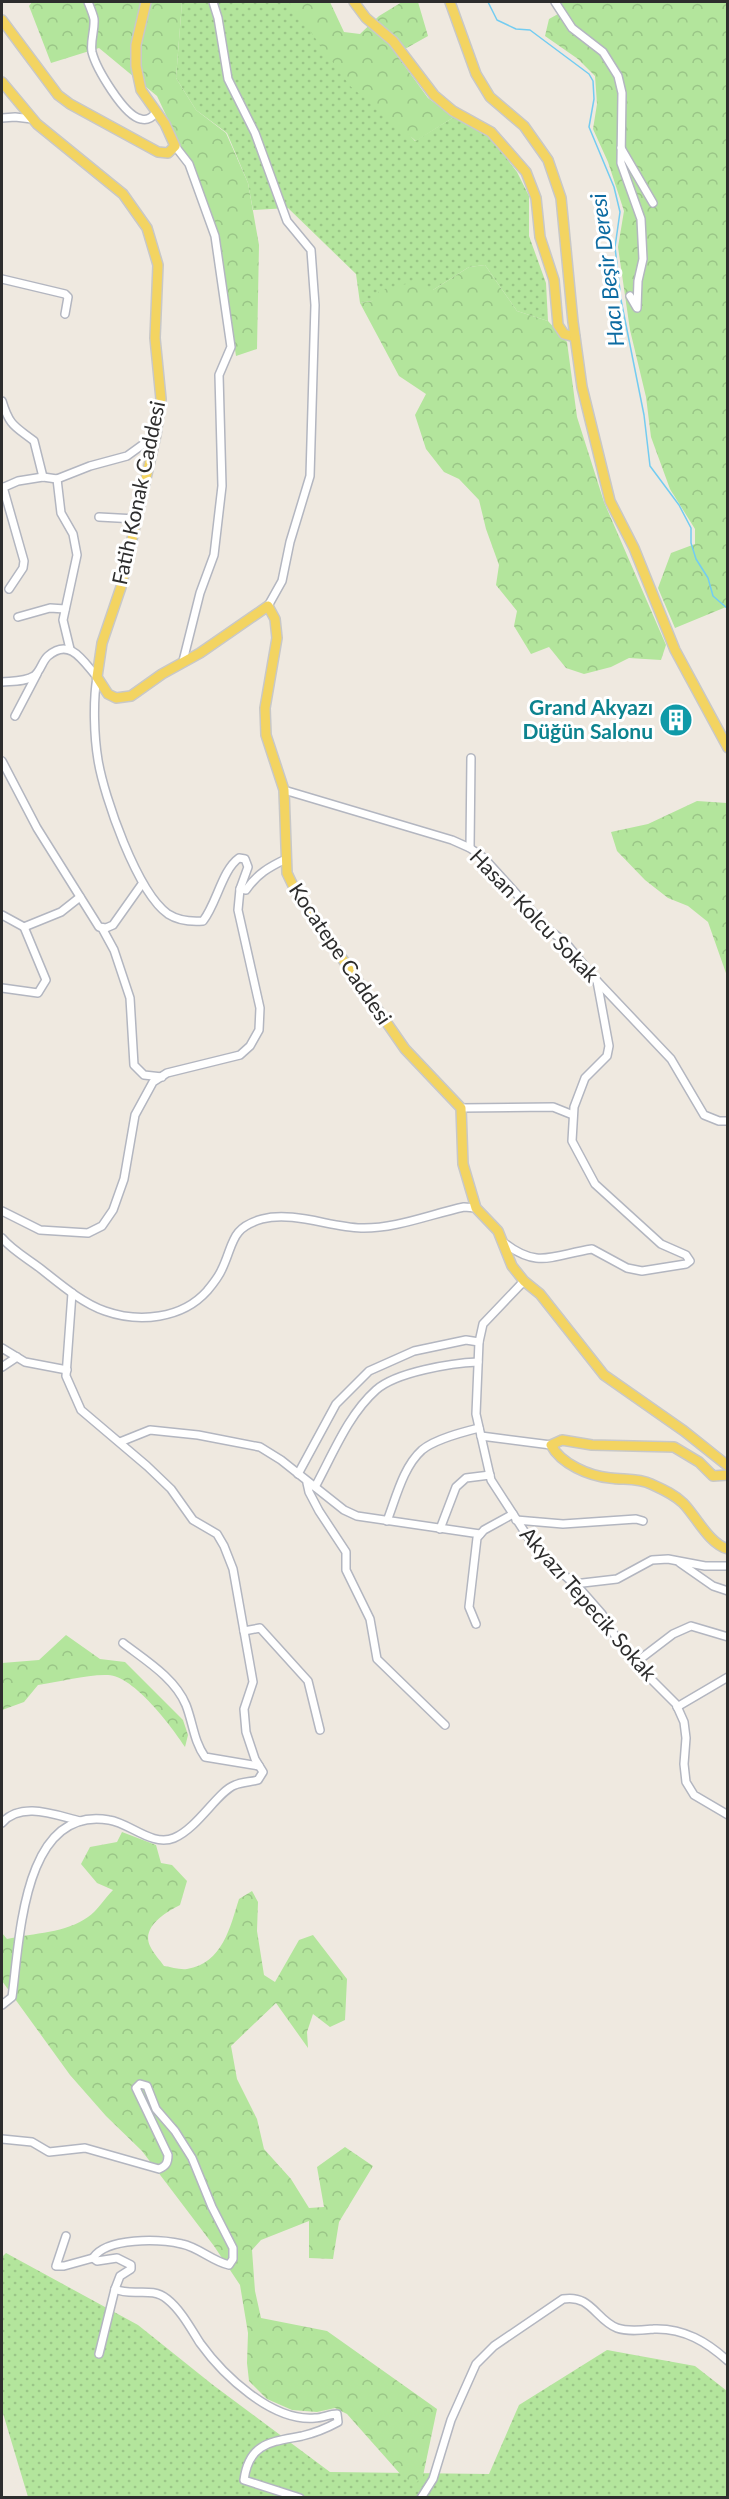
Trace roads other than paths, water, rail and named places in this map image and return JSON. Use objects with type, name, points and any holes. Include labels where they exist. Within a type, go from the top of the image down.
[{"type":"main road","points":[[2,20],[58,95],[70,104],[158,152],[168,153],[175,147],[165,123],[141,90],[136,66],[136,45],[146,2]]},
{"type":"main road","points":[[354,2],[366,18],[393,41],[434,95],[453,111],[490,132],[526,172],[536,198],[540,237],[554,280],[558,325],[564,334],[575,337]]},
{"type":"main road","points":[[450,2],[476,74],[490,97],[524,126],[548,160],[561,198],[582,387],[610,501],[634,548],[675,650],[728,748]]},
{"type":"main road","name":"Fatih Konak Caddesi","points":[[2,82],[32,119],[123,194],[147,228],[158,265],[155,338],[161,399],[156,435],[121,587],[102,643],[97,677]]},
{"type":"main road","points":[[97,677],[108,694],[116,698],[131,696],[183,661],[200,653],[268,606]]},
{"type":"main road","name":"Kocatepe Caddesi","points":[[268,606],[275,619],[277,638],[265,708],[266,735],[284,790],[287,873],[296,892],[405,1049],[461,1108]]},
{"type":"main road","points":[[461,1108],[463,1164],[476,1208],[498,1231],[512,1266],[524,1281],[540,1294],[604,1375],[684,1431],[728,1466]]},
{"type":"main road","points":[[728,1475],[713,1476],[699,1462],[674,1448],[592,1445],[562,1440],[551,1445],[562,1458],[578,1469],[608,1478],[642,1480],[665,1490],[681,1501],[714,1539],[728,1549]]},
{"type":"street","points":[[88,2],[94,20],[92,51],[98,69],[124,107],[133,116],[142,120],[151,118],[157,112]]},
{"type":"street","points":[[213,2],[218,18],[228,79],[255,133],[288,221],[311,249],[315,338],[310,476],[290,542],[282,581],[268,606]]},
{"type":"street","points":[[555,2],[572,28],[603,52],[618,76],[622,93],[621,163],[641,219],[643,259],[638,281],[637,308],[630,296]]},
{"type":"street","points":[[2,118],[32,119]]},
{"type":"street","points":[[620,146],[653,202]]},
{"type":"street","points":[[175,147],[189,164],[215,236],[231,347],[219,375],[222,486],[214,555],[200,592],[183,661]]},
{"type":"street","points":[[2,279],[65,294],[68,297],[65,314]]},
{"type":"street","points":[[2,401],[6,416],[13,427],[34,441],[43,477]]},
{"type":"street","points":[[9,589],[23,568],[24,561],[2,487],[18,481],[43,477],[57,479],[90,466],[127,456],[156,435]]},
{"type":"street","points":[[57,479],[61,513],[73,534],[77,555],[63,620],[70,649],[78,654],[97,677]]},
{"type":"street","points":[[99,517],[136,519]]},
{"type":"street","points":[[18,617],[50,608],[65,609]]},
{"type":"street","points":[[15,716],[48,656],[70,649]]},
{"type":"street","points":[[2,682],[27,680],[37,674]]},
{"type":"street","name":"Fatih Konak Caddesi","points":[[97,677],[94,691],[98,760],[124,842],[142,884],[168,914],[188,923],[203,921],[213,909],[232,863],[239,858],[245,859],[248,867],[240,889]]},
{"type":"street","points":[[470,848],[471,758]]},
{"type":"street","points":[[2,761],[37,828],[92,919],[102,928],[114,950],[130,998],[134,1065],[144,1074],[162,1077]]},
{"type":"street","name":"Hasan Kolcu Sokak","points":[[284,790],[452,840],[470,848],[484,858],[549,930],[565,942],[597,981],[671,1059],[704,1115],[719,1121],[728,1121]]},
{"type":"street","points":[[2,1211],[40,1230],[88,1233],[102,1226],[113,1210],[124,1179],[135,1115],[153,1082],[197,1064],[240,1055],[250,1046],[259,1030],[260,1008],[238,910],[240,889],[246,891],[252,881],[267,868],[286,859]]},
{"type":"street","points":[[102,928],[112,925],[142,884]]},
{"type":"street","points":[[24,927],[61,912],[80,897]]},
{"type":"street","points":[[2,915],[24,927],[46,980],[38,993],[2,988]]},
{"type":"street","points":[[502,1241],[522,1256],[540,1258],[551,1258],[592,1249],[627,1268],[642,1271],[686,1264],[690,1261],[686,1255],[661,1244],[595,1184],[572,1141],[574,1107],[585,1078],[607,1056],[609,1046],[597,981]]},
{"type":"street","points":[[461,1108],[553,1107],[573,1115]]},
{"type":"street","points":[[2,1238],[72,1293],[104,1311],[135,1318],[164,1316],[186,1307],[206,1292],[222,1269],[228,1249],[237,1232],[265,1218],[285,1218],[363,1228],[385,1226],[464,1207],[476,1208]]},
{"type":"street","name":"Akyazı Tepecik Sokak","points":[[524,1281],[483,1324],[479,1342],[476,1414],[490,1475],[537,1551],[574,1584],[602,1614],[612,1633],[635,1663],[657,1683],[677,1707],[684,1722],[686,1738],[684,1764],[686,1782],[694,1795],[728,1815]]},
{"type":"street","points":[[2,2005],[12,1997],[17,1945],[39,1858],[53,1837],[72,1825],[93,1818],[112,1820],[154,1839],[172,1839],[190,1829],[234,1785],[258,1780],[262,1772],[246,1732],[244,1709],[253,1682],[233,1569],[217,1534],[193,1520],[171,1489],[81,1410],[66,1376],[72,1293]]},
{"type":"street","points":[[298,1474],[336,1404],[369,1371],[414,1351],[466,1340],[479,1342]]},
{"type":"street","points":[[2,1348],[25,1362],[67,1370]]},
{"type":"street","points":[[2,1367],[17,1357]]},
{"type":"street","points":[[315,1487],[351,1421],[377,1389],[390,1381],[438,1366],[478,1362]]},
{"type":"street","points":[[387,1521],[403,1478],[423,1449],[452,1436],[479,1428]]},
{"type":"street","points":[[120,1442],[150,1430],[198,1435],[260,1447],[344,1510],[357,1516],[480,1534]]},
{"type":"street","points":[[481,1436],[551,1445]]},
{"type":"street","points":[[440,1529],[456,1487],[466,1478],[490,1475]]},
{"type":"street","points":[[308,1483],[309,1492],[319,1511],[346,1552],[346,1570],[370,1619],[377,1659],[445,1725]]},
{"type":"street","points":[[476,1624],[469,1607],[477,1538],[480,1534],[514,1517],[563,1524],[636,1519],[643,1521]]},
{"type":"street","points":[[574,1584],[617,1579],[652,1560],[678,1561],[705,1566],[728,1566]]},
{"type":"street","points":[[678,1561],[713,1586],[728,1591]]},
{"type":"street","points":[[635,1663],[674,1634],[691,1626],[728,1637]]},
{"type":"street","points":[[244,1630],[260,1628],[308,1681],[320,1730]]},
{"type":"street","points":[[123,1643],[172,1683],[185,1701],[197,1747],[205,1757],[259,1766]]},
{"type":"street","points":[[677,1707],[727,1677]]},
{"type":"street","points":[[2,1823],[6,1818],[21,1812],[37,1811],[82,1822]]},
{"type":"street","points":[[2,2139],[32,2142],[50,2152],[86,2148],[159,2169],[165,2167],[168,2155],[136,2088],[140,2084],[147,2086],[156,2109],[192,2158],[212,2207],[233,2248],[233,2259],[229,2265],[218,2262],[183,2244],[120,2243],[99,2249],[93,2258],[56,2266],[66,2236]]},
{"type":"street","points":[[93,2258],[97,2261],[117,2259],[131,2265],[131,2269],[117,2280],[99,2354]]},
{"type":"street","points":[[115,2289],[122,2292],[149,2291],[167,2299],[213,2361],[244,2390],[264,2403],[290,2415],[315,2418],[337,2414],[338,2422],[323,2429],[303,2436],[274,2440],[263,2446],[246,2466],[244,2480],[300,2498]]},
{"type":"street","points":[[412,2498],[421,2497],[433,2479],[451,2420],[476,2364],[494,2346],[563,2299],[573,2297],[587,2303],[617,2328],[639,2331],[658,2329],[694,2336],[711,2346],[728,2361]]},
{"type":"waterway","name":"Hacı Beşir Deresi","points":[[488,2],[497,20],[516,29],[530,30],[589,74],[593,81],[594,99],[589,127],[614,187],[620,212],[615,247],[621,300],[644,415],[650,466],[679,505],[691,528],[691,543],[696,559],[708,578],[713,596],[728,609]]},
{"type":"place","name":"Grand Akyazı Düğün Salonu","points":[[676,720]]}]
